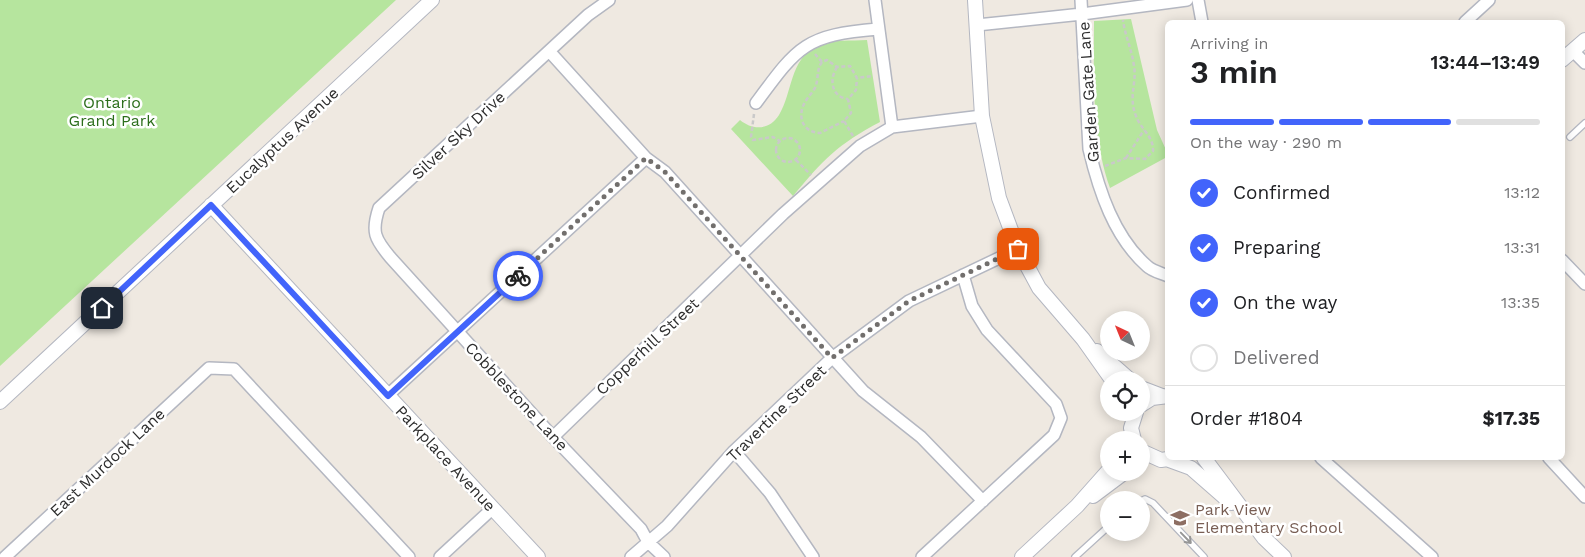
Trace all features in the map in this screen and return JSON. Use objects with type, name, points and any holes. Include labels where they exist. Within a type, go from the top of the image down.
[{"type":"street","name":"Eucalyptus Avenue","points":[[0,402],[432,0]]},
{"type":"street","name":"Silver Sky Drive","points":[[374,224],[379,208],[588,15],[609,0]]},
{"type":"street","points":[[875,0],[892,127],[982,116]]},
{"type":"street","points":[[975,0],[982,116],[999,198],[1018,249],[1039,288],[1083,339],[1106,371]]},
{"type":"street","name":"Garden Gate Lane","points":[[1081,0],[1089,149],[1094,170],[1105,204],[1126,243],[1148,268],[1165,275]]},
{"type":"street","points":[[977,25],[1188,0]]},
{"type":"street","points":[[1198,0],[1202,20]]},
{"type":"street","points":[[1467,20],[1489,0]]},
{"type":"street","points":[[756,103],[788,60],[807,44],[840,32],[878,29]]},
{"type":"street","points":[[1565,58],[1585,40]]},
{"type":"street","points":[[549,51],[646,158],[665,172],[863,391],[921,437],[983,501]]},
{"type":"street","points":[[1573,51],[1585,63]]},
{"type":"street","name":"Copperhill Street","points":[[553,437],[818,183],[860,146],[892,127]]},
{"type":"street","points":[[388,396],[646,158]]},
{"type":"street","name":"Parkplace Avenue","points":[[211,205],[538,557]]},
{"type":"street","name":"Cobblestone Lane","points":[[374,224],[377,241],[553,437],[641,529],[648,542],[664,557]]},
{"type":"street","name":"Travertine Street","points":[[631,557],[667,526],[734,451],[832,358],[909,301],[1018,249]]},
{"type":"street","points":[[1565,263],[1585,284]]},
{"type":"street","points":[[922,557],[1054,435],[1061,418],[1056,404],[987,330],[972,306],[963,275]]},
{"type":"street","points":[[1083,339],[1120,371]]},
{"type":"street","name":"East Murdock Lane","points":[[5,557],[209,368],[234,368],[409,557]]},
{"type":"street","points":[[1150,391],[1165,396]]},
{"type":"street","points":[[1150,399],[1165,396]]},
{"type":"street","points":[[734,451],[770,493],[814,557]]},
{"type":"street","points":[[1150,458],[1165,458]]},
{"type":"street","points":[[1176,460],[1191,468],[1248,518]]},
{"type":"street","points":[[1205,460],[1264,538],[1284,557]]},
{"type":"street","points":[[1323,460],[1432,557]]},
{"type":"street","points":[[1551,460],[1585,497]]},
{"type":"street","points":[[1022,557],[1077,506],[1100,480]]},
{"type":"street","points":[[1077,506],[1112,481]]},
{"type":"street","points":[[440,557],[492,508]]},
{"type":"lane","points":[[1570,137],[1585,123]]},
{"type":"lane","points":[[1150,502],[1204,557]]},
{"type":"lane","points":[[1075,557],[1100,534]]},
{"type":"path","points":[[1094,170],[1126,158],[1144,159],[1153,151],[1151,141],[1134,111],[1131,88],[1134,68],[1126,40],[1122,9]]},
{"type":"path","points":[[807,44],[822,62]]},
{"type":"path","points":[[831,61],[837,66],[850,66],[857,78],[856,90],[848,99],[851,113],[844,121],[820,133],[809,130],[802,122],[802,110],[815,88],[818,68],[822,62],[831,61]]},
{"type":"path","points":[[837,66],[832,78],[832,86],[840,96],[848,99]]},
{"type":"path","points":[[857,78],[884,74]]},
{"type":"path","points":[[756,103],[751,137],[757,140],[773,137],[780,141],[790,138],[797,141],[801,148],[796,160],[788,163],[778,157],[776,149],[780,141]]},
{"type":"path","points":[[844,121],[860,146]]},
{"type":"path","points":[[1126,158],[1144,130]]},
{"type":"path","points":[[796,160],[818,183]]},
{"type":"green space","name":"Ontario Grand Park","points":[[0,0],[396,0],[0,366]]},
{"type":"green space","points":[[1131,19],[1157,130],[1165,148],[1165,158],[1110,188],[1099,147],[1095,106],[1094,21]]},
{"type":"green space","points":[[867,40],[880,122],[853,138],[832,154],[813,172],[793,196],[731,129],[740,120],[750,126],[760,127],[770,124],[775,120],[784,106],[796,68],[801,59],[817,46],[835,41]]},
{"type":"way so far","points":[[518,276],[646,158],[665,172],[832,358],[909,301],[1018,249]]},
{"type":"place","name":"Park View Elementary School","points":[[1180,518]]},
{"type":"route","points":[[102,308],[211,205],[388,396],[518,276]]}]
